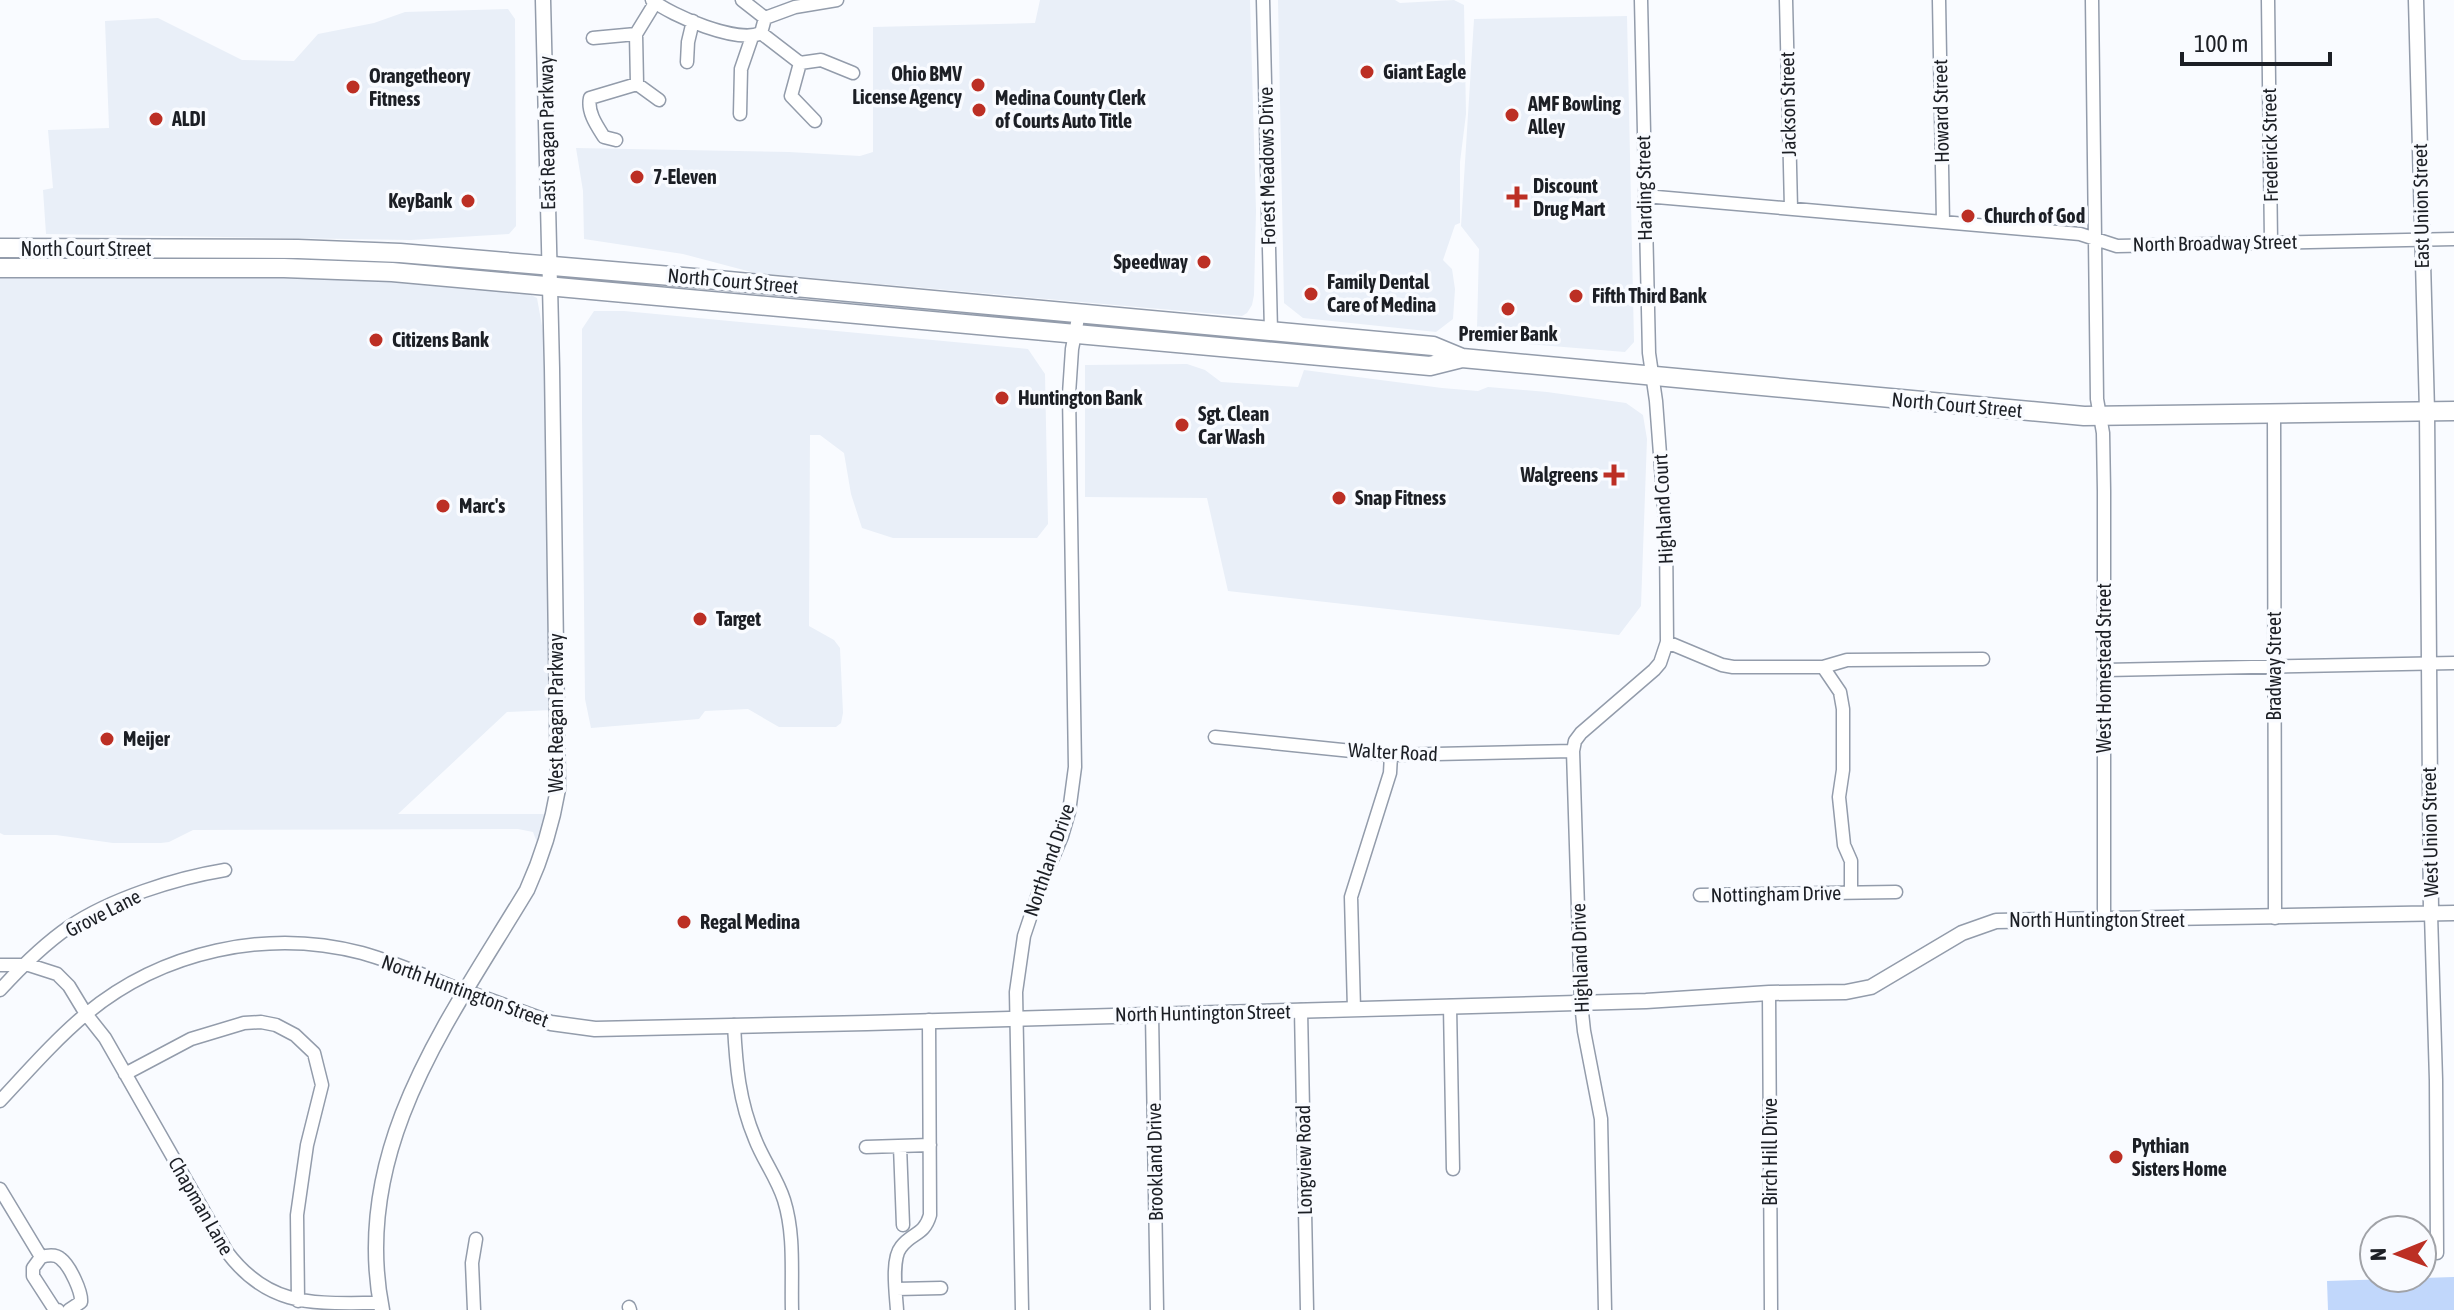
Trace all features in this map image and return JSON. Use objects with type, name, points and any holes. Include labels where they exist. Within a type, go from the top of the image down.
[{"type":"main road","name":"North Court Street","points":[[0,248],[334,250],[550,265],[1433,346],[1462,358],[2100,417],[2454,411]]},
{"type":"main road","name":"North Court Street","points":[[0,268],[284,268],[392,272],[1430,366],[1462,358]]},
{"type":"street","name":"East Reagan Parkway","points":[[543,0],[550,265]]},
{"type":"street","points":[[742,0],[765,18]]},
{"type":"street","points":[[740,114],[741,69],[765,18],[795,4],[837,0]]},
{"type":"street","name":"Forest Meadows Drive","points":[[1263,0],[1271,331]]},
{"type":"street","name":"Harding Street","points":[[1641,0],[1647,294],[1652,376]]},
{"type":"street","name":"Jackson Street","points":[[1786,0],[1791,208]]},
{"type":"street","name":"Howard Street","points":[[1939,0],[1943,222]]},
{"type":"street","name":"West Homestead Street","points":[[2092,0],[2097,391],[2103,433],[2104,921]]},
{"type":"street","name":"Frederick Street","points":[[2268,0],[2271,242]]},
{"type":"street","name":"East Union Street","points":[[2416,0],[2427,411]]},
{"type":"street","points":[[637,84],[636,34],[654,2],[693,21],[757,35],[800,63],[821,60],[853,73]]},
{"type":"street","points":[[687,62],[693,21]]},
{"type":"street","points":[[593,38],[636,34]]},
{"type":"street","points":[[800,63],[791,96],[815,121]]},
{"type":"street","points":[[637,84],[659,100]]},
{"type":"street","points":[[616,140],[604,137],[595,123],[590,98],[637,84]]},
{"type":"street","name":"North Broadway Street","points":[[1645,196],[2080,234],[2117,246],[2454,239]]},
{"type":"street","name":"West Reagan Parkway","points":[[381,1306],[375,1247],[379,1203],[387,1158],[402,1112],[418,1074],[527,890],[551,826],[558,789],[550,265]]},
{"type":"street","name":"Northland Drive","points":[[1022,1310],[1016,1017],[1018,966],[1036,897],[1069,812],[1075,767],[1069,394],[1079,313]]},
{"type":"street","name":"Highland Court","points":[[1652,376],[1666,534],[1667,642]]},
{"type":"street","name":"West Union Street","points":[[2427,411],[2437,1214]]},
{"type":"street","name":"Bradway Street","points":[[2274,414],[2275,918]]},
{"type":"street","points":[[1573,751],[1581,733],[1654,670],[1660,663],[1667,642],[1733,667],[1823,667],[1847,660],[1983,659]]},
{"type":"street","points":[[2105,670],[2454,663]]},
{"type":"street","name":"Nottingham Drive","points":[[1823,667],[1840,692],[1843,709],[1843,770],[1839,797],[1844,845],[1851,861],[1851,893]]},
{"type":"street","name":"Walter Road","points":[[1215,737],[1391,755],[1573,751]]},
{"type":"street","name":"Highland Drive","points":[[1573,751],[1581,1003],[1601,1119],[1605,1310]]},
{"type":"street","points":[[1354,1009],[1351,897],[1390,773],[1391,755]]},
{"type":"street","name":"Grove Lane","points":[[0,990],[22,965],[70,926],[162,885],[225,870]]},
{"type":"street","name":"Nottingham Drive","points":[[1700,895],[1896,892]]},
{"type":"street","name":"North Huntington Street","points":[[0,1101],[66,1032],[121,989],[170,965],[222,949],[268,944],[309,944],[362,953],[532,1018],[595,1029],[1581,1003],[1846,992],[1871,987],[1962,933],[1996,921],[2454,913]]},
{"type":"street","name":"Chapman Lane","points":[[0,965],[29,965],[57,974],[69,986],[105,1038],[237,1265],[264,1288],[298,1301],[381,1306]]},
{"type":"street","name":"Birch Hill Drive","points":[[1769,993],[1771,1310]]},
{"type":"street","points":[[1450,1006],[1453,1169]]},
{"type":"street","name":"Longview Road","points":[[1301,1010],[1307,1310]]},
{"type":"street","name":"Brookland Drive","points":[[1152,1014],[1157,1310]]},
{"type":"street","points":[[897,1310],[897,1253],[905,1242],[922,1231],[930,1215],[929,1020]]},
{"type":"street","points":[[125,1074],[191,1039],[244,1023],[276,1025],[295,1035],[314,1053],[322,1085],[307,1145],[297,1215],[298,1301]]},
{"type":"street","points":[[734,1025],[736,1071],[746,1118],[776,1180],[789,1220],[792,1310]]},
{"type":"street","points":[[866,1147],[930,1145]]},
{"type":"street","points":[[900,1146],[903,1225]]},
{"type":"street","points":[[0,1189],[41,1257]]},
{"type":"street","points":[[474,1310],[472,1263],[476,1239]]},
{"type":"street","points":[[58,1310],[55,1310],[33,1276],[33,1268],[41,1257],[51,1255],[61,1259],[82,1292],[81,1302],[69,1310]]},
{"type":"street","points":[[896,1289],[941,1288]]},
{"type":"shaded area","points":[[1040,0],[1250,0],[1256,211],[1254,295],[1247,313],[1242,316],[755,273],[683,254],[584,239],[583,191],[576,148],[860,156],[873,152],[873,27],[1035,23]]},
{"type":"shaded area","points":[[1278,0],[1395,0],[1400,3],[1454,0],[1464,5],[1466,114],[1460,162],[1460,223],[1455,225],[1443,260],[1452,269],[1455,289],[1453,319],[1436,332],[1303,318],[1284,303]]},
{"type":"shaded area","points":[[508,9],[515,19],[516,226],[509,234],[411,240],[46,234],[43,190],[53,188],[48,130],[109,128],[105,21],[158,18],[242,60],[294,61],[318,34],[374,23],[405,12]]},
{"type":"shaded area","points":[[1627,16],[1634,342],[1625,352],[1492,341],[1477,329],[1479,249],[1461,226],[1474,19]]},
{"type":"shaded area","points":[[0,276],[348,277],[527,293],[537,298],[544,337],[546,376],[552,710],[507,712],[398,814],[549,814],[538,845],[533,832],[518,829],[193,830],[161,843],[113,843],[56,835],[0,833]]},
{"type":"shaded area","points":[[594,311],[624,311],[1028,349],[1045,374],[1048,524],[1037,538],[893,538],[862,528],[851,494],[844,453],[820,435],[810,435],[809,626],[834,640],[840,648],[841,723],[836,727],[779,727],[748,709],[705,711],[699,719],[591,728],[585,699],[582,329]]},
{"type":"shaded area","points":[[1187,364],[1205,370],[1221,382],[1298,387],[1304,370],[1442,388],[1478,391],[1488,387],[1626,403],[1643,415],[1647,439],[1641,606],[1619,635],[1228,591],[1207,498],[1085,497],[1085,365]]},
{"type":"shaded area","points":[[2454,1277],[2454,1310],[2328,1310],[2327,1281],[2358,1280],[2358,1294],[2438,1294],[2438,1278]]},
{"type":"place","name":"Giant Eagle","points":[[1367,72]]},
{"type":"place","name":"Ohio BMV License Agency","points":[[978,85]]},
{"type":"place","name":"Orangetheory Fitness","points":[[353,87]]},
{"type":"place","name":"Medina County Clerk of Courts Auto Title","points":[[979,110]]},
{"type":"place","name":"AMF Bowling Alley","points":[[1512,115]]},
{"type":"place","name":"ALDI","points":[[156,119]]},
{"type":"place","name":"7-Eleven","points":[[637,177]]},
{"type":"place","name":"Discount Drug Mart","points":[[1517,197]]},
{"type":"place","name":"KeyBank","points":[[468,201]]},
{"type":"place","name":"Church of God","points":[[1968,216]]},
{"type":"place","name":"Speedway","points":[[1204,262]]},
{"type":"place","name":"Family Dental Care of Medina","points":[[1311,294]]},
{"type":"place","name":"Fifth Third Bank","points":[[1576,296]]},
{"type":"place","name":"Premier Bank","points":[[1508,309]]},
{"type":"place","name":"Citizens Bank","points":[[376,340]]},
{"type":"place","name":"Huntington Bank","points":[[1002,398]]},
{"type":"place","name":"Sgt. Clean Car Wash","points":[[1182,425]]},
{"type":"place","name":"Walgreens","points":[[1614,475]]},
{"type":"place","name":"Snap Fitness","points":[[1339,498]]},
{"type":"place","name":"Marc's","points":[[443,506]]},
{"type":"place","name":"Target","points":[[700,619]]},
{"type":"place","name":"Meijer","points":[[107,739]]},
{"type":"place","name":"Regal Medina","points":[[684,922]]},
{"type":"place","name":"Pythian Sisters Home","points":[[2116,1157]]}]
